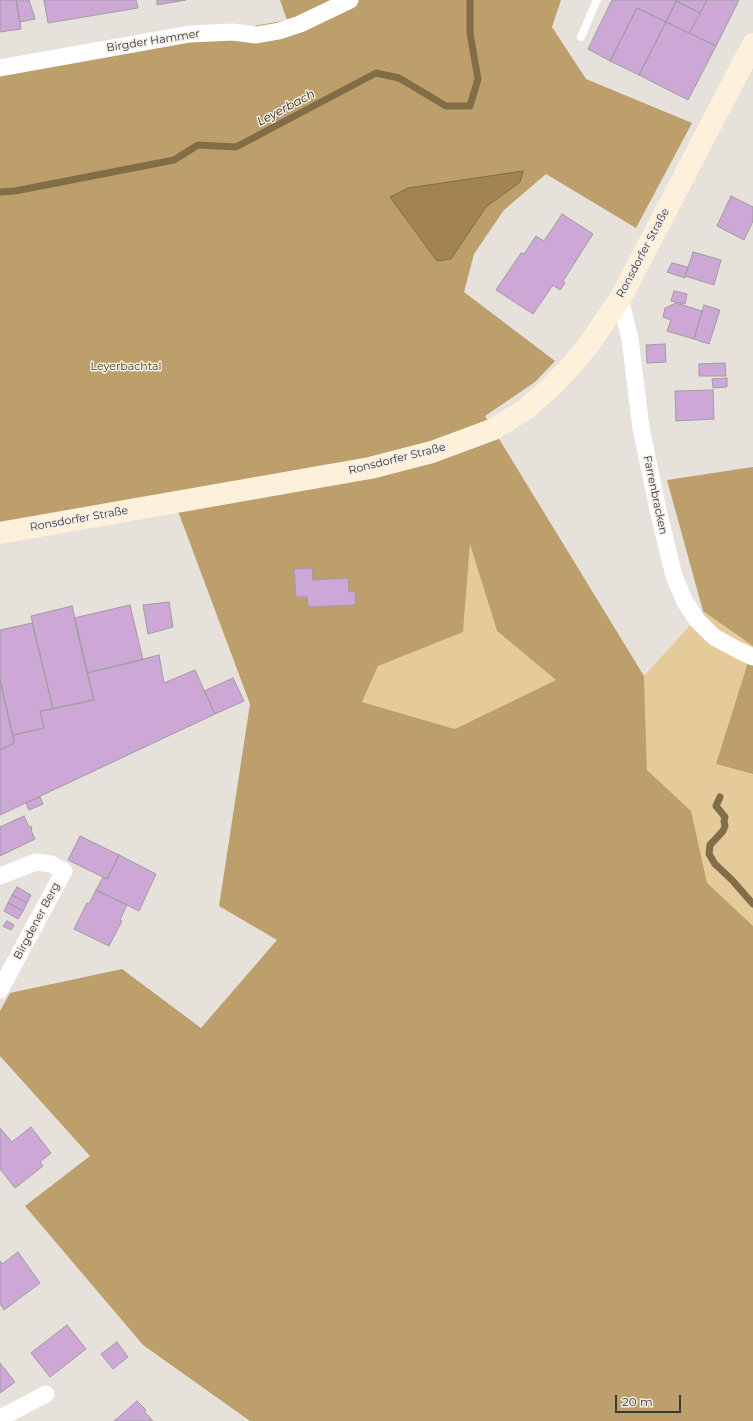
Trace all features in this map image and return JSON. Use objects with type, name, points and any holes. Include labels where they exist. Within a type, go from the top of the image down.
[{"type":"main road","name":"Ronsdorfer Straße","points":[[0,533],[370,468],[432,452],[494,429],[526,409],[554,384],[572,365],[589,344],[620,299],[753,44]]},
{"type":"street","name":"Birgder Hammer","points":[[0,68],[190,34],[233,32],[256,34],[279,31],[300,24],[350,0]]},
{"type":"street","name":"Farrenbracken","points":[[620,299],[630,339],[641,428],[658,510],[674,576],[685,602],[697,620],[714,637],[753,657]]},
{"type":"street","name":"Birgdener Berg","points":[[0,876],[36,862],[51,864],[64,871],[0,990]]},
{"type":"street","points":[[0,1418],[46,1394]]},
{"type":"lane","points":[[581,37],[597,0]]},
{"type":"shaded area","points":[[523,171],[520,182],[486,207],[451,259],[437,261],[390,197],[408,188]]},
{"type":"shaded area","points":[[470,542],[497,631],[556,680],[455,729],[362,702],[378,666],[463,631]]},
{"type":"shaded area","points":[[703,611],[753,646],[716,764],[753,774],[753,1028],[673,795],[647,770],[644,676]]},
{"type":"green space","name":"Leyerbachtal","points":[[280,0],[561,0],[552,27],[586,79],[692,123],[636,228],[546,174],[504,210],[474,254],[464,292],[555,361],[535,382],[485,416],[644,676],[647,770],[691,811],[707,883],[753,926],[753,1421],[250,1421],[143,1345],[25,1206],[90,1156],[0,1056],[0,1011],[10,993],[122,969],[201,1028],[277,940],[219,906],[250,704],[172,495],[0,525],[0,72],[287,20]],"holes":[[[470,544],[497,631],[556,680],[455,729],[362,702],[378,666],[463,632]]]},
{"type":"green space","points":[[753,467],[753,646],[703,611],[667,480]]},
{"type":"green space","points":[[753,646],[753,774],[716,764]]},
{"type":"building","points":[[0,0],[16,0],[21,29],[0,32]]},
{"type":"building","points":[[16,0],[29,0],[35,19],[20,22]]},
{"type":"building","points":[[44,0],[136,0],[138,8],[48,23]]},
{"type":"building","points":[[157,0],[186,0],[157,5]]},
{"type":"building","points":[[612,0],[677,0],[666,22],[637,8],[610,61],[588,49]]},
{"type":"building","points":[[707,0],[700,13],[676,1]]},
{"type":"building","points":[[707,0],[739,0],[716,46],[689,33]]},
{"type":"building","points":[[676,1],[700,13],[689,33],[666,22]]},
{"type":"building","points":[[637,8],[666,22],[639,75],[610,61]]},
{"type":"building","points":[[666,22],[716,46],[688,100],[639,75]]},
{"type":"building","points":[[731,196],[753,207],[753,221],[744,240],[717,226]]},
{"type":"building","points":[[562,214],[593,234],[563,281],[565,283],[560,290],[553,285],[533,314],[496,290],[521,253],[524,254],[536,236],[544,241]]},
{"type":"building","points":[[693,252],[721,260],[714,285],[685,276]]},
{"type":"building","points":[[672,263],[688,267],[685,278],[667,272]]},
{"type":"building","points":[[674,291],[687,294],[685,304],[671,301]]},
{"type":"building","points":[[676,303],[702,311],[694,339],[667,331],[671,320],[663,317],[665,308]]},
{"type":"building","points":[[704,305],[720,310],[709,344],[694,339]]},
{"type":"building","points":[[665,344],[666,362],[647,363],[646,345]]},
{"type":"building","points":[[725,363],[726,376],[699,376],[699,364]]},
{"type":"building","points":[[727,378],[727,387],[713,388],[712,379]]},
{"type":"building","points":[[713,390],[714,419],[676,421],[675,391]]},
{"type":"building","points":[[312,568],[313,580],[348,578],[349,592],[355,591],[356,605],[308,607],[307,597],[296,597],[294,569]]},
{"type":"building","points":[[169,602],[173,627],[148,634],[143,605]]},
{"type":"building","points":[[130,605],[143,660],[87,673],[74,618]]},
{"type":"building","points":[[72,606],[94,700],[53,709],[31,616]]},
{"type":"building","points":[[32,623],[53,709],[40,711],[44,728],[13,735],[0,680],[0,630]]},
{"type":"building","points":[[159,655],[164,683],[195,670],[215,714],[0,815],[0,750],[14,743],[13,735],[44,728],[40,711],[94,700],[87,673]]},
{"type":"building","points":[[233,678],[244,701],[215,714],[204,691]]},
{"type":"building","points":[[0,680],[14,743],[0,750]]},
{"type":"building","points":[[40,797],[43,804],[29,810],[26,803]]},
{"type":"building","points":[[24,816],[29,827],[31,826],[35,839],[0,856],[0,827]]},
{"type":"building","points":[[80,836],[119,855],[107,879],[68,860]]},
{"type":"building","points":[[119,855],[156,874],[139,911],[96,890],[103,877],[107,879]]},
{"type":"building","points":[[17,887],[31,895],[27,903],[12,895]]},
{"type":"building","points":[[96,890],[127,905],[120,920],[122,921],[109,946],[74,929],[87,903],[89,904]]},
{"type":"building","points":[[12,895],[27,903],[23,911],[8,903]]},
{"type":"building","points":[[8,903],[23,911],[18,919],[4,911]]},
{"type":"building","points":[[7,921],[14,925],[11,930],[3,926]]},
{"type":"building","points":[[31,1127],[51,1153],[40,1162],[43,1166],[15,1188],[0,1169],[0,1128],[12,1142]]},
{"type":"building","points":[[18,1252],[40,1283],[4,1310],[0,1304],[0,1261],[2,1264]]},
{"type":"building","points":[[67,1325],[86,1349],[50,1377],[31,1353]]},
{"type":"building","points":[[117,1342],[128,1357],[113,1369],[101,1354]]},
{"type":"building","points":[[0,1363],[15,1382],[0,1393]]},
{"type":"building","points":[[137,1401],[146,1410],[144,1411],[153,1421],[114,1421]]},
{"type":"waterway","name":"Leyerbach","points":[[0,192],[15,191],[174,160],[198,145],[236,147],[376,73],[399,78],[446,106],[470,106],[478,79],[470,33],[470,0]]},
{"type":"waterway","name":"Farrenbracken","points":[[720,797],[716,806],[725,817],[725,826],[723,831],[710,845],[709,854],[715,864],[732,880],[753,904]]}]
